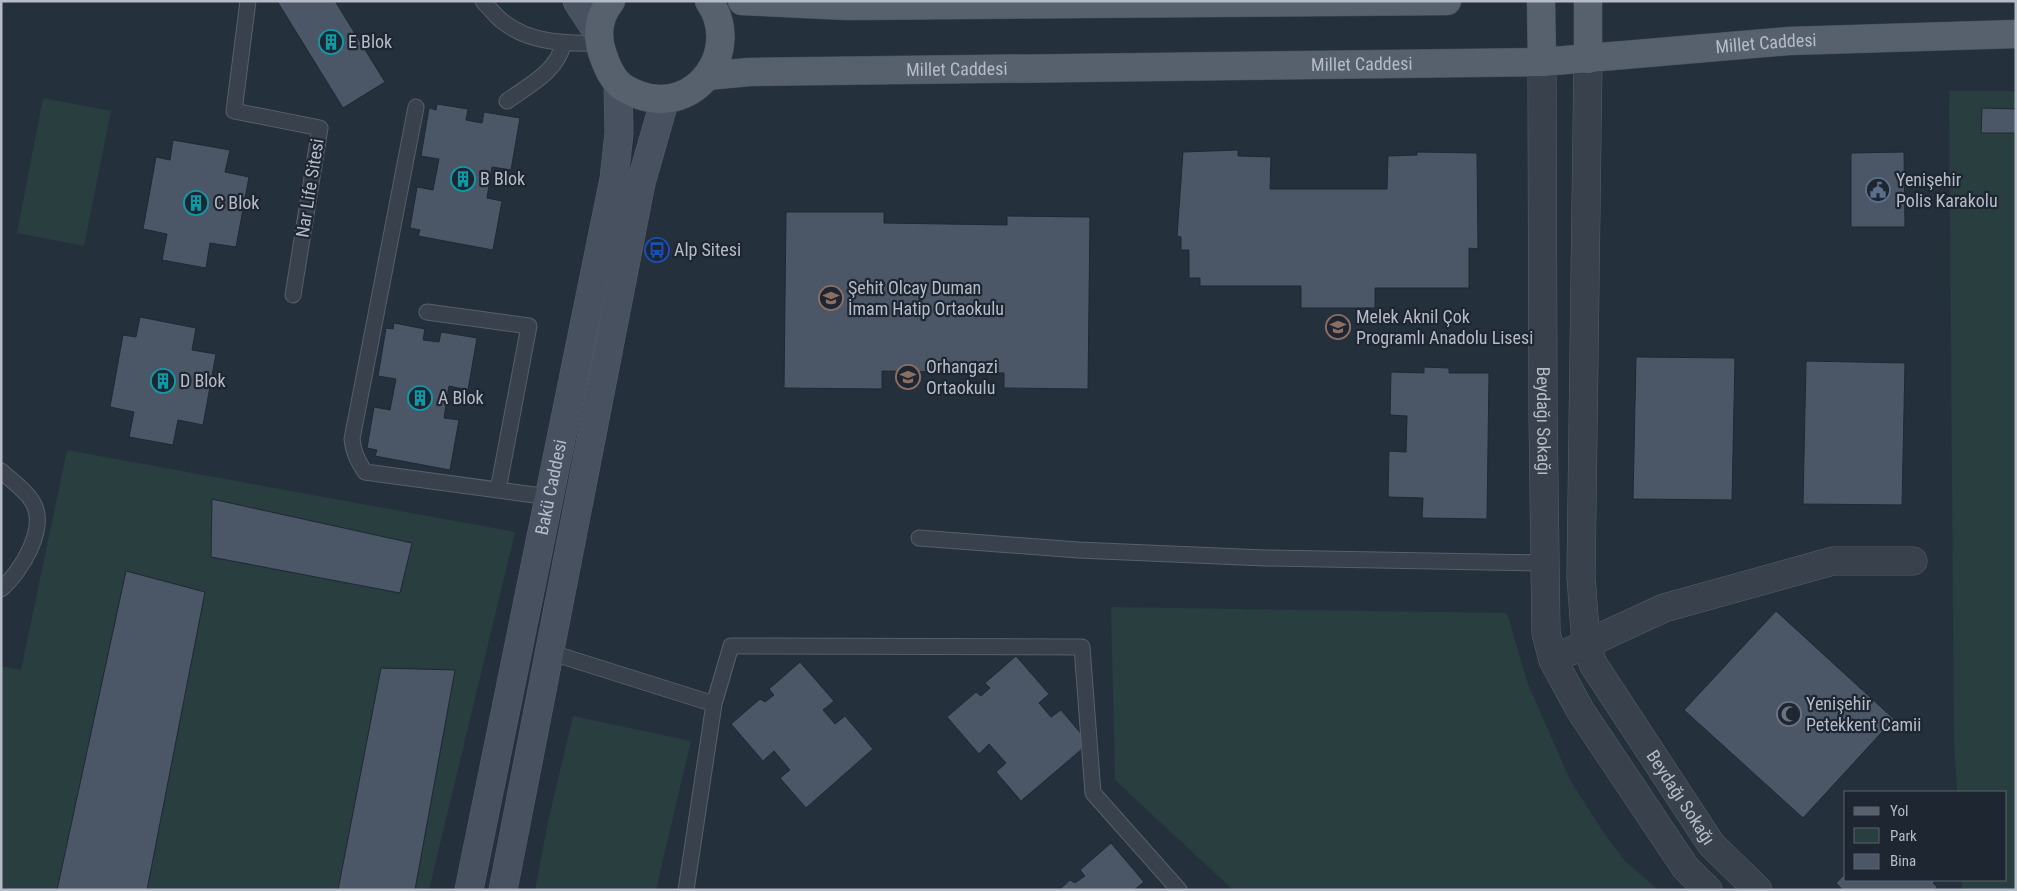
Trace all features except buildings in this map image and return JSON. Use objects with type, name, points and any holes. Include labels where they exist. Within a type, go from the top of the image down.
[{"type":"main road","points":[[577,1],[598,38],[611,74],[618,83],[629,91],[646,97],[665,99],[683,94],[699,85],[713,69],[721,50],[721,29],[709,1]]},
{"type":"main road","points":[[598,38],[601,19],[611,1]]},
{"type":"main road","points":[[742,1],[847,6],[1447,1]]},
{"type":"main road","points":[[1541,1],[1542,62]]},
{"type":"main road","points":[[1588,1],[1588,58]]},
{"type":"main road","name":"Millet Caddesi","points":[[707,76],[749,72],[1542,62],[1789,42],[2016,34]]},
{"type":"main road","name":"Bakü Caddesi","points":[[469,890],[614,179],[619,133],[618,83]]},
{"type":"main road","name":"Bakü Caddesi","points":[[503,890],[641,183],[665,99]]},
{"type":"street","name":"Beydağı Sokağı","points":[[1588,58],[1581,577],[1586,643],[1593,664],[1711,844],[1758,890]]},
{"type":"street","name":"Beydağı Sokağı","points":[[1542,62],[1546,633],[1553,660],[1580,710],[1685,867],[1708,890]]},
{"type":"street","points":[[1553,660],[1664,608],[1833,561],[1913,561]]},
{"type":"lane","name":"Nar Life Sitesi","points":[[248,1],[234,111],[320,128],[293,295]]},
{"type":"lane","points":[[483,1],[503,22],[538,38],[563,44],[598,38]]},
{"type":"lane","points":[[507,101],[545,73],[559,58],[563,44]]},
{"type":"lane","points":[[416,107],[352,440],[353,450],[364,472],[549,497]]},
{"type":"lane","points":[[427,312],[529,326],[498,490]]},
{"type":"lane","points":[[1,471],[32,501],[36,512],[35,536],[21,566],[1,590]]},
{"type":"lane","points":[[919,538],[1078,550],[1265,558],[1545,563]]},
{"type":"lane","points":[[686,890],[714,704],[731,646],[1082,647],[1094,793],[1179,890]]},
{"type":"lane","points":[[549,652],[714,704]]},
{"type":"green space","points":[[1949,91],[2016,91],[2016,890],[1960,890],[1962,881],[2007,881],[2007,791],[1957,791],[1954,741]]},
{"type":"green space","points":[[43,98],[111,111],[84,246],[17,233]]},
{"type":"green space","points":[[67,450],[515,532],[429,890],[1,890],[1,666],[21,670]]},
{"type":"green space","points":[[1111,607],[1507,613],[1528,684],[1570,780],[1602,830],[1625,861],[1658,890],[1233,890],[1115,780]]},
{"type":"green space","points":[[573,716],[691,741],[656,890],[535,890],[549,817]]},
{"type":"place","name":"E Blok","points":[[331,42]]},
{"type":"place","name":"B Blok","points":[[463,179]]},
{"type":"place","name":"Yenişehir Polis Karakolu","points":[[1878,190]]},
{"type":"place","name":"C Blok","points":[[196,203]]},
{"type":"place","name":"Alp Sitesi","points":[[657,250]]},
{"type":"place","name":"Şehit Olcay Duman İmam Hatip Ortaokulu","points":[[831,298]]},
{"type":"place","name":"Melek Aknil Çok Programlı Anadolu Lisesi","points":[[1338,327]]},
{"type":"place","name":"Orhangazi Ortaokulu","points":[[908,377]]},
{"type":"place","name":"D Blok","points":[[163,381]]},
{"type":"place","name":"A Blok","points":[[420,398]]},
{"type":"place","name":"Yenişehir Petekkent Camii","points":[[1789,714]]}]
